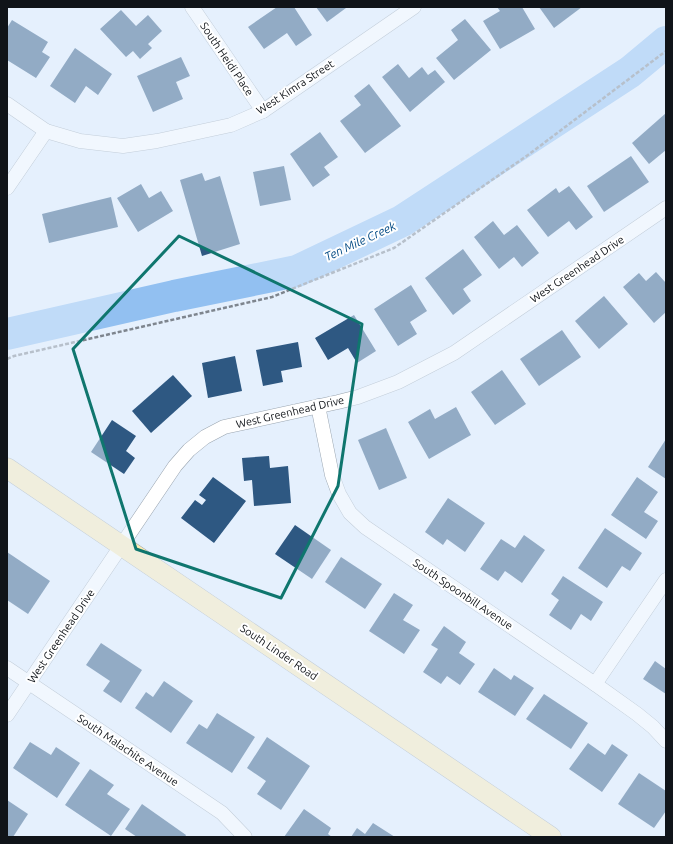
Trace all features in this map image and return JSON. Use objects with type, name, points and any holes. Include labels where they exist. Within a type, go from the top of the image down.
[{"type":"street","name":"South Heidi Place","points":[[192,7],[263,111]]},
{"type":"street","name":"West Kimra Street","points":[[7,104],[46,131],[80,141],[123,146],[157,141],[231,125],[263,111],[414,7]]},
{"type":"street","points":[[7,188],[46,131]]},
{"type":"street","name":"West Greenhead Drive","points":[[7,715],[175,466],[189,450],[205,437],[224,428],[358,397],[398,382],[454,353],[666,208]]},
{"type":"street","name":"South Spoonbill Avenue","points":[[318,406],[332,475],[339,494],[350,513],[365,527],[637,714],[653,727],[666,741]]},
{"type":"street","name":"South Linder Road","points":[[7,468],[551,837]]},
{"type":"street","points":[[595,684],[666,580]]},
{"type":"street","name":"South Malachite Avenue","points":[[7,668],[222,813],[245,837]]},
{"type":"path","points":[[7,358],[272,297],[394,248],[528,155],[666,51]]},
{"type":"highlighted area","points":[[179,236],[362,324],[338,486],[281,598],[136,549],[73,349]]},
{"type":"building","points":[[277,7],[294,7],[312,35],[296,46],[287,33],[264,49],[248,27]]},
{"type":"building","points":[[316,7],[345,7],[346,8],[327,22]]},
{"type":"building","points":[[497,7],[522,7],[535,29],[500,49],[483,21],[500,11]]},
{"type":"building","points":[[539,7],[582,7],[554,28]]},
{"type":"building","points":[[121,10],[136,26],[148,15],[162,31],[148,44],[152,48],[140,59],[133,51],[126,57],[100,29]]},
{"type":"building","points":[[465,19],[491,50],[454,80],[436,58],[458,40],[451,30]]},
{"type":"building","points":[[12,20],[48,42],[42,52],[50,57],[36,78],[7,60],[7,28]]},
{"type":"building","points":[[75,48],[112,74],[98,95],[86,86],[75,103],[50,86]]},
{"type":"building","points":[[181,57],[190,76],[176,82],[183,99],[153,112],[137,76]]},
{"type":"building","points":[[398,64],[409,78],[422,67],[428,75],[435,70],[445,82],[410,112],[382,77]]},
{"type":"building","points":[[369,84],[401,126],[365,153],[340,121],[361,105],[354,96]]},
{"type":"building","points":[[666,113],[666,150],[649,164],[632,143]]},
{"type":"building","points":[[320,132],[338,157],[324,167],[330,175],[313,187],[290,154]]},
{"type":"building","points":[[631,156],[649,182],[604,212],[587,186]]},
{"type":"building","points":[[284,166],[291,200],[260,206],[253,172]]},
{"type":"building","points":[[202,173],[205,181],[220,176],[240,244],[202,256],[180,180]]},
{"type":"building","points":[[141,184],[149,198],[161,191],[173,211],[138,232],[117,198]]},
{"type":"building","points":[[569,186],[593,217],[576,230],[569,221],[548,237],[527,210],[556,188],[559,193]]},
{"type":"building","points":[[111,197],[118,227],[49,243],[42,214]]},
{"type":"building","points":[[493,221],[504,235],[517,225],[539,253],[522,267],[514,257],[499,269],[474,237]]},
{"type":"building","points":[[463,249],[482,275],[463,289],[471,301],[453,315],[425,278]]},
{"type":"building","points":[[656,272],[666,283],[666,312],[654,323],[623,287],[639,273],[646,281]]},
{"type":"building","points":[[411,285],[427,311],[410,322],[417,334],[398,346],[374,309]]},
{"type":"building","points":[[604,296],[628,324],[599,349],[575,321]]},
{"type":"building","points":[[354,315],[376,351],[357,363],[348,348],[328,360],[315,338]]},
{"type":"building","points":[[562,330],[581,357],[539,386],[520,359]]},
{"type":"building","points":[[298,342],[302,367],[281,371],[283,382],[263,386],[256,350]]},
{"type":"building","points":[[235,356],[242,391],[208,398],[202,363]]},
{"type":"building","points":[[502,370],[526,404],[495,425],[471,392]]},
{"type":"building","points":[[173,375],[192,396],[151,433],[132,411]]},
{"type":"building","points":[[456,407],[471,435],[429,459],[408,422],[430,409],[435,419]]},
{"type":"building","points":[[112,420],[136,436],[126,451],[135,458],[124,474],[91,452]]},
{"type":"building","points":[[386,428],[407,478],[379,490],[358,440]]},
{"type":"building","points":[[666,439],[666,479],[648,467]]},
{"type":"building","points":[[269,456],[270,468],[288,466],[291,503],[254,506],[252,480],[244,481],[242,458]]},
{"type":"building","points":[[213,477],[246,501],[214,543],[181,518],[195,500],[202,505],[206,500],[199,495]]},
{"type":"building","points":[[637,477],[658,492],[644,512],[658,521],[646,539],[611,515]]},
{"type":"building","points":[[448,498],[485,523],[465,552],[447,539],[443,545],[425,532]]},
{"type":"building","points":[[295,525],[331,550],[312,579],[275,554]]},
{"type":"building","points":[[605,528],[642,553],[630,571],[622,566],[607,588],[578,568]]},
{"type":"building","points":[[524,535],[545,550],[522,583],[505,571],[498,581],[480,569],[501,539],[515,548]]},
{"type":"building","points":[[7,552],[50,581],[28,614],[7,600]]},
{"type":"building","points":[[341,557],[382,584],[365,609],[325,582]]},
{"type":"building","points":[[563,576],[603,602],[591,621],[581,614],[571,630],[549,615],[559,600],[551,594]]},
{"type":"building","points":[[394,593],[413,605],[403,620],[420,630],[404,654],[369,631]]},
{"type":"building","points":[[444,626],[466,642],[459,653],[475,664],[460,685],[447,676],[441,684],[423,672],[438,649],[431,645]]},
{"type":"building","points":[[101,643],[142,670],[121,703],[103,691],[110,681],[86,665]]},
{"type":"building","points":[[655,661],[666,669],[666,694],[643,679]]},
{"type":"building","points":[[494,668],[511,680],[514,675],[534,688],[515,716],[478,692]]},
{"type":"building","points":[[164,681],[193,701],[171,733],[135,708],[146,692],[153,697]]},
{"type":"building","points":[[544,694],[588,723],[571,749],[526,719]]},
{"type":"building","points":[[217,713],[255,737],[232,773],[186,743],[199,724],[207,729]]},
{"type":"building","points":[[267,737],[310,766],[281,810],[257,794],[266,781],[247,768]]},
{"type":"building","points":[[30,742],[51,755],[56,747],[80,763],[57,798],[13,768]]},
{"type":"building","points":[[588,743],[605,755],[612,744],[628,755],[602,792],[569,769]]},
{"type":"building","points":[[90,769],[114,785],[107,794],[130,809],[111,836],[65,805]]},
{"type":"building","points":[[639,773],[666,791],[666,811],[654,828],[618,804]]},
{"type":"building","points":[[7,800],[28,814],[13,837],[7,837]]},
{"type":"building","points":[[142,804],[186,835],[185,837],[137,837],[125,829]]},
{"type":"building","points":[[304,809],[331,828],[328,834],[332,837],[284,837]]},
{"type":"building","points":[[373,823],[395,837],[351,837],[357,828],[365,834]]},
{"type":"waterway","name":"Ten Mile Creek","points":[[7,334],[174,296],[297,271],[402,221],[630,72],[666,42]]}]
